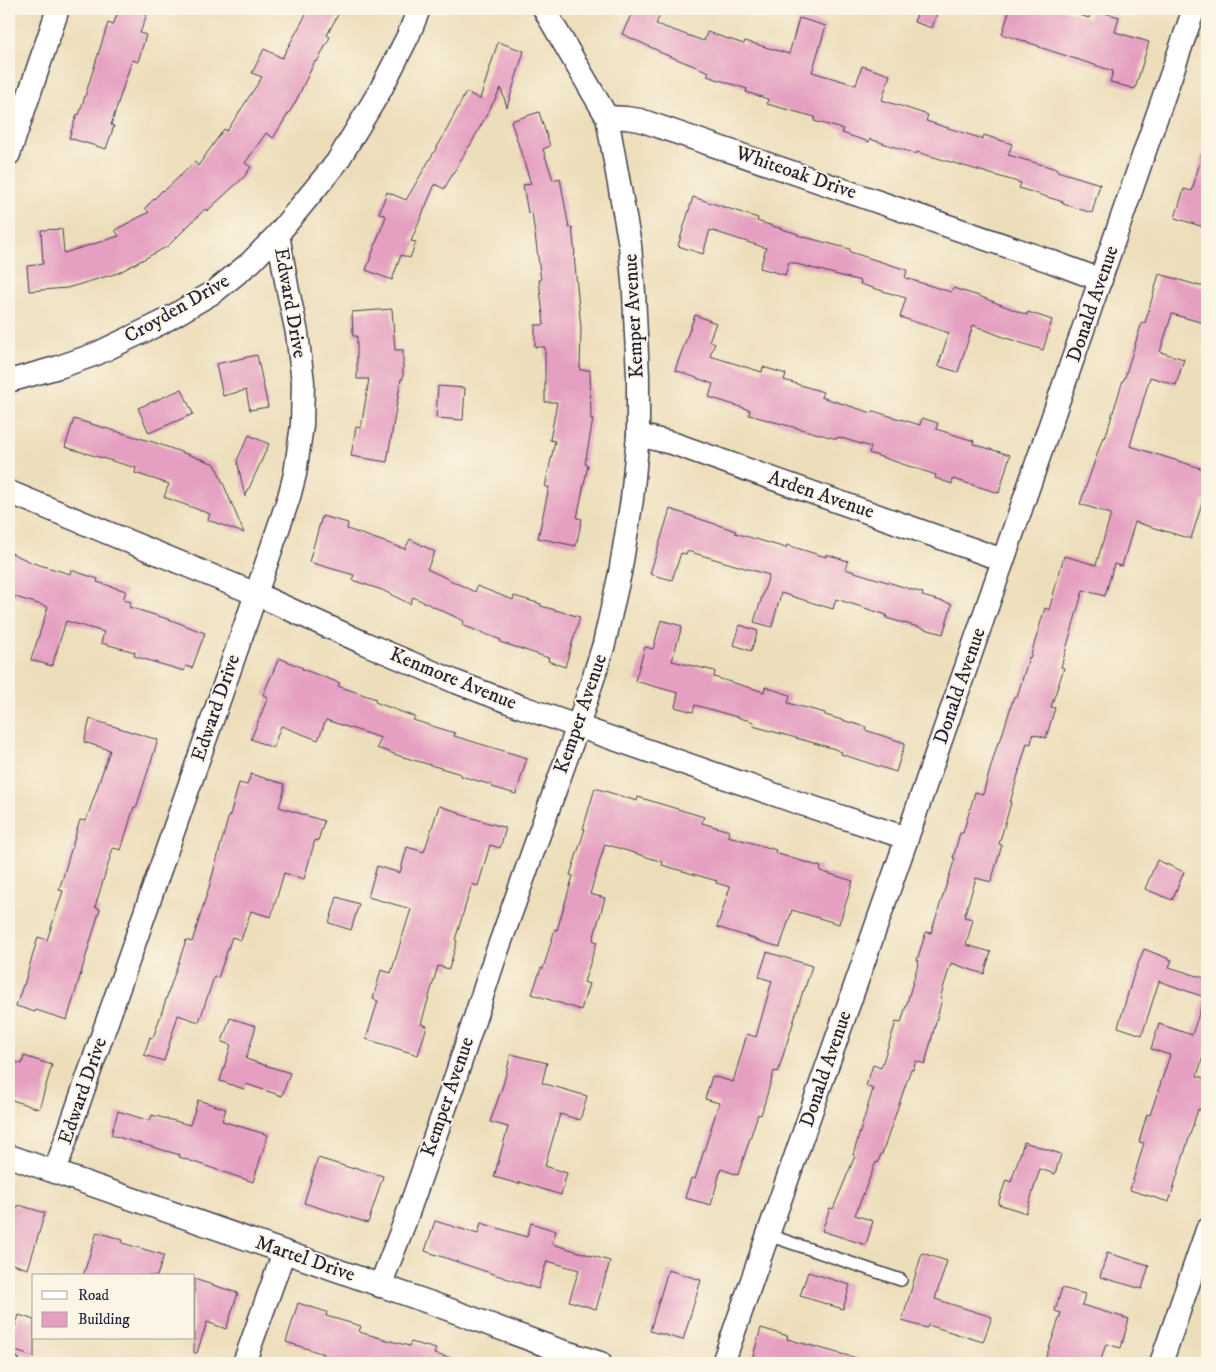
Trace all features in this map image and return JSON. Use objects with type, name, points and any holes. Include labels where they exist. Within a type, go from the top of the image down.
[{"type":"street","points":[[9,154],[58,9]]},
{"type":"street","name":"Croyden Drive","points":[[9,380],[96,354],[161,323],[214,292],[251,262],[278,234],[337,162],[381,90],[408,36],[419,9]]},
{"type":"street","points":[[544,9],[607,117]]},
{"type":"street","name":"Donald Avenue","points":[[722,1363],[907,838],[1194,9]]},
{"type":"street","name":"Whiteoak Drive","points":[[607,117],[640,120],[1032,254],[1101,280]]},
{"type":"street","name":"Kemper Avenue","points":[[380,1286],[404,1224],[494,960],[578,726],[604,644],[620,573],[632,499],[638,435],[638,376],[630,246],[607,117]]},
{"type":"street","name":"Edward Drive","points":[[54,1171],[256,594],[295,474],[302,425],[303,382],[297,333],[278,234]]},
{"type":"street","name":"Arden Avenue","points":[[638,435],[672,443],[1003,560]]},
{"type":"street","name":"Kenmore Avenue","points":[[9,492],[256,594],[456,682],[522,707],[796,802],[907,838]]},
{"type":"street","name":"Martel Drive","points":[[9,1156],[600,1363]]},
{"type":"street","points":[[1161,1363],[1207,1230]]},
{"type":"street","points":[[244,1363],[284,1252]]},
{"type":"lane","points":[[768,1235],[901,1280]]},
{"type":"lane","points":[[9,1358],[14,1363]]},
{"type":"building","points":[[119,9],[149,9],[140,33],[146,35],[138,62],[132,60],[111,125],[114,126],[106,149],[69,138],[77,114],[79,115],[108,23],[113,25]]},
{"type":"building","points":[[309,9],[341,9],[327,35],[330,37],[317,62],[315,61],[295,103],[273,138],[266,133],[245,163],[251,167],[244,177],[207,211],[205,209],[168,246],[118,273],[67,288],[29,291],[27,266],[43,264],[41,230],[62,229],[64,253],[119,236],[115,230],[149,212],[145,208],[195,162],[198,166],[224,129],[227,131],[262,77],[252,73],[264,49],[282,58]]},
{"type":"building","points":[[634,9],[663,9],[656,24],[704,41],[707,32],[744,44],[745,41],[789,54],[799,18],[826,26],[812,72],[856,85],[862,66],[890,75],[882,100],[928,115],[926,121],[983,139],[984,135],[1012,144],[1008,155],[1100,184],[1092,213],[1019,188],[1021,183],[917,152],[916,154],[870,139],[869,142],[842,133],[843,129],[814,121],[815,117],[767,104],[768,99],[746,92],[747,89],[707,76],[709,72],[659,52],[622,34]]},
{"type":"building","points":[[919,9],[938,9],[932,28],[914,22]]},
{"type":"building","points":[[1010,9],[1062,9],[1089,18],[1092,9],[1119,17],[1115,32],[1149,42],[1135,89],[1110,82],[1113,71],[1002,34]]},
{"type":"building","points":[[498,42],[524,51],[507,107],[501,88],[470,146],[444,189],[435,184],[411,241],[416,242],[410,258],[401,255],[392,280],[366,270],[386,216],[379,213],[387,192],[406,200],[443,137],[466,92],[480,99]]},
{"type":"building","points":[[539,112],[550,146],[543,149],[553,180],[560,178],[569,228],[572,227],[581,328],[580,370],[590,370],[591,419],[593,419],[585,464],[588,465],[577,518],[582,519],[576,546],[538,538],[549,487],[545,487],[555,441],[550,440],[557,402],[545,402],[545,347],[535,347],[535,325],[544,325],[539,280],[541,280],[532,212],[528,213],[523,185],[531,184],[511,121]]},
{"type":"building","points":[[1202,154],[1207,155],[1207,228],[1175,218],[1184,189],[1192,191]]},
{"type":"building","points":[[693,197],[758,218],[757,221],[797,235],[850,249],[850,252],[907,270],[905,278],[951,292],[953,288],[1027,315],[1028,312],[1052,320],[1043,350],[973,325],[958,372],[938,366],[949,333],[900,317],[906,298],[860,284],[861,281],[789,262],[785,275],[760,268],[766,248],[710,230],[703,254],[678,246]]},
{"type":"building","points":[[1159,274],[1207,288],[1207,324],[1172,314],[1160,352],[1184,359],[1176,385],[1150,377],[1130,446],[1207,470],[1207,502],[1203,500],[1191,539],[1135,522],[1122,566],[1114,564],[1105,596],[1083,590],[1061,667],[1064,668],[1051,707],[1055,708],[1046,738],[1033,734],[1031,744],[1027,743],[999,844],[1002,845],[991,882],[976,878],[964,917],[973,919],[966,945],[991,952],[984,974],[951,963],[940,998],[942,999],[925,1064],[916,1061],[913,1070],[911,1069],[882,1154],[878,1163],[876,1162],[855,1215],[873,1221],[866,1245],[822,1231],[830,1208],[833,1209],[855,1156],[853,1155],[873,1089],[866,1086],[873,1065],[881,1068],[896,1022],[901,1023],[919,961],[917,960],[926,932],[931,933],[955,858],[953,858],[960,833],[963,833],[975,792],[983,794],[998,742],[1000,742],[1014,696],[1017,697],[1045,608],[1049,610],[1064,556],[1096,565],[1111,514],[1080,504],[1103,437],[1105,438],[1142,322],[1145,323]]},
{"type":"building","points":[[392,309],[395,350],[403,350],[403,379],[401,379],[387,462],[351,456],[356,427],[361,428],[369,379],[357,379],[357,336],[353,336],[352,312]]},
{"type":"building","points":[[695,315],[716,323],[709,341],[715,343],[710,356],[762,372],[763,367],[786,374],[784,380],[823,392],[821,397],[872,413],[873,411],[920,425],[922,418],[938,423],[936,429],[974,441],[973,444],[1010,455],[999,493],[953,479],[952,484],[935,478],[936,475],[869,453],[871,447],[749,415],[750,410],[709,397],[713,384],[675,370]]},
{"type":"building","points":[[257,355],[268,407],[250,410],[246,390],[223,396],[216,364]]},
{"type":"building","points":[[438,386],[465,388],[463,420],[436,418]]},
{"type":"building","points":[[182,389],[193,414],[149,433],[138,408]]},
{"type":"building","points":[[74,419],[153,442],[215,464],[244,533],[208,520],[210,514],[164,497],[169,484],[135,473],[136,468],[65,447]]},
{"type":"building","points":[[249,435],[269,444],[245,497],[237,460]]},
{"type":"building","points":[[670,509],[736,531],[735,533],[786,548],[787,545],[826,557],[826,554],[848,561],[845,569],[923,593],[922,596],[952,604],[943,634],[886,618],[887,615],[836,599],[833,609],[781,593],[772,627],[754,622],[769,575],[687,551],[686,554],[681,553],[672,580],[650,574]]},
{"type":"building","points":[[322,516],[348,523],[347,529],[405,549],[410,539],[435,552],[427,569],[475,592],[477,586],[513,600],[514,596],[580,617],[565,667],[548,661],[549,658],[500,642],[501,640],[462,625],[464,621],[413,597],[410,604],[382,590],[352,580],[354,575],[309,562]]},
{"type":"building","points":[[9,552],[33,563],[70,574],[71,570],[98,579],[97,582],[126,591],[123,600],[131,602],[129,607],[205,633],[192,668],[186,666],[184,671],[134,656],[135,652],[101,643],[104,632],[66,621],[52,666],[31,660],[48,607],[9,595]]},
{"type":"building","points":[[661,620],[682,626],[672,661],[715,671],[714,677],[764,692],[765,687],[790,695],[788,703],[866,727],[865,730],[905,743],[896,772],[841,754],[842,752],[832,748],[753,726],[754,722],[695,705],[693,712],[675,707],[678,693],[635,681],[645,647],[653,649]]},
{"type":"building","points":[[740,625],[758,631],[751,651],[734,645]]},
{"type":"building","points":[[279,658],[340,683],[338,686],[376,699],[375,702],[415,717],[413,720],[455,733],[454,736],[527,758],[516,794],[461,776],[461,774],[377,748],[381,738],[326,720],[318,740],[281,726],[273,748],[251,739],[268,697],[263,695]]},
{"type":"building","points":[[90,719],[158,740],[121,850],[113,848],[95,907],[100,909],[67,1020],[16,1006],[38,937],[47,940],[63,891],[59,890],[80,820],[86,821],[110,750],[84,742]]},
{"type":"building","points":[[251,774],[284,784],[279,807],[324,821],[318,841],[315,840],[304,879],[284,873],[271,917],[251,911],[241,940],[232,937],[218,978],[214,977],[199,1022],[178,1015],[164,1061],[144,1055],[150,1037],[153,1038],[186,940],[192,942],[239,783],[247,785]]},
{"type":"building","points":[[595,788],[637,801],[638,797],[704,817],[702,823],[729,831],[728,836],[776,850],[775,853],[821,867],[820,871],[853,881],[839,924],[792,910],[780,947],[755,940],[717,927],[730,887],[716,883],[717,881],[662,865],[663,862],[605,844],[590,894],[605,898],[593,940],[597,942],[584,982],[589,984],[581,1010],[532,994],[541,968],[543,969],[555,929],[557,930],[573,876],[570,875],[585,829],[583,829]]},
{"type":"building","points":[[439,806],[506,828],[500,848],[490,845],[478,886],[472,884],[455,940],[457,941],[449,969],[438,966],[421,1024],[427,1026],[418,1055],[366,1039],[378,1001],[373,999],[381,970],[391,973],[411,909],[368,897],[377,866],[400,873],[407,847],[424,852]]},
{"type":"building","points":[[1157,860],[1184,872],[1172,900],[1145,889]]},
{"type":"building","points":[[337,897],[359,904],[351,930],[329,923]]},
{"type":"building","points":[[1144,949],[1172,960],[1169,967],[1207,979],[1207,998],[1159,981],[1142,1035],[1118,1027],[1133,977]]},
{"type":"building","points":[[767,952],[812,966],[778,1072],[774,1071],[761,1115],[758,1114],[738,1175],[721,1169],[711,1205],[685,1198],[691,1178],[695,1179],[719,1103],[705,1099],[712,1076],[733,1082],[747,1034],[756,1037],[772,981],[759,977]]},
{"type":"building","points":[[1204,998],[1207,999],[1207,1044],[1197,1076],[1207,1079],[1207,1112],[1198,1109],[1169,1202],[1130,1190],[1144,1143],[1139,1142],[1147,1114],[1150,1115],[1170,1055],[1151,1049],[1159,1024],[1192,1035]]},
{"type":"building","points":[[230,1018],[256,1026],[246,1059],[290,1073],[282,1096],[246,1084],[244,1089],[220,1081],[231,1045],[222,1042]]},
{"type":"building","points":[[511,1054],[547,1063],[542,1083],[587,1096],[580,1120],[560,1114],[545,1166],[567,1173],[561,1195],[520,1182],[519,1184],[494,1177],[508,1127],[490,1122],[503,1085]]},
{"type":"building","points":[[24,1056],[52,1065],[39,1109],[9,1099],[9,1060],[22,1064]]},
{"type":"building","points":[[198,1100],[226,1109],[222,1121],[268,1135],[253,1182],[179,1157],[180,1155],[111,1135],[118,1111],[150,1121],[152,1115],[190,1125]]},
{"type":"building","points":[[1024,1142],[1061,1154],[1055,1174],[1040,1169],[1026,1213],[998,1204],[1006,1180],[1011,1182]]},
{"type":"building","points":[[318,1158],[383,1176],[368,1223],[304,1203]]},
{"type":"building","points":[[9,1204],[45,1213],[28,1269],[9,1263]]},
{"type":"building","points":[[435,1221],[478,1234],[481,1223],[527,1237],[531,1223],[556,1231],[552,1244],[610,1261],[596,1309],[569,1301],[579,1270],[547,1261],[538,1289],[425,1251]]},
{"type":"building","points":[[97,1232],[123,1240],[122,1243],[164,1255],[158,1274],[84,1274]]},
{"type":"building","points":[[922,1253],[947,1261],[935,1299],[992,1317],[983,1342],[928,1325],[927,1328],[902,1321]]},
{"type":"building","points":[[1107,1253],[1149,1265],[1142,1289],[1100,1277]]},
{"type":"building","points":[[668,1270],[701,1280],[683,1340],[650,1331]]},
{"type":"building","points":[[808,1272],[850,1285],[843,1309],[800,1296]]},
{"type":"building","points":[[195,1279],[238,1293],[226,1329],[207,1322],[197,1353],[194,1353]]},
{"type":"building","points":[[1062,1288],[1085,1294],[1082,1305],[1129,1319],[1121,1348],[1106,1344],[1100,1363],[1044,1363],[1061,1313],[1055,1311]]},
{"type":"building","points":[[298,1303],[327,1312],[326,1316],[361,1326],[359,1332],[409,1346],[411,1342],[436,1349],[434,1354],[451,1358],[450,1363],[321,1363],[324,1354],[286,1342]]},
{"type":"building","points":[[19,1315],[32,1319],[34,1357],[9,1349]]},
{"type":"building","points":[[761,1328],[788,1336],[787,1339],[856,1358],[855,1363],[751,1363]]}]
